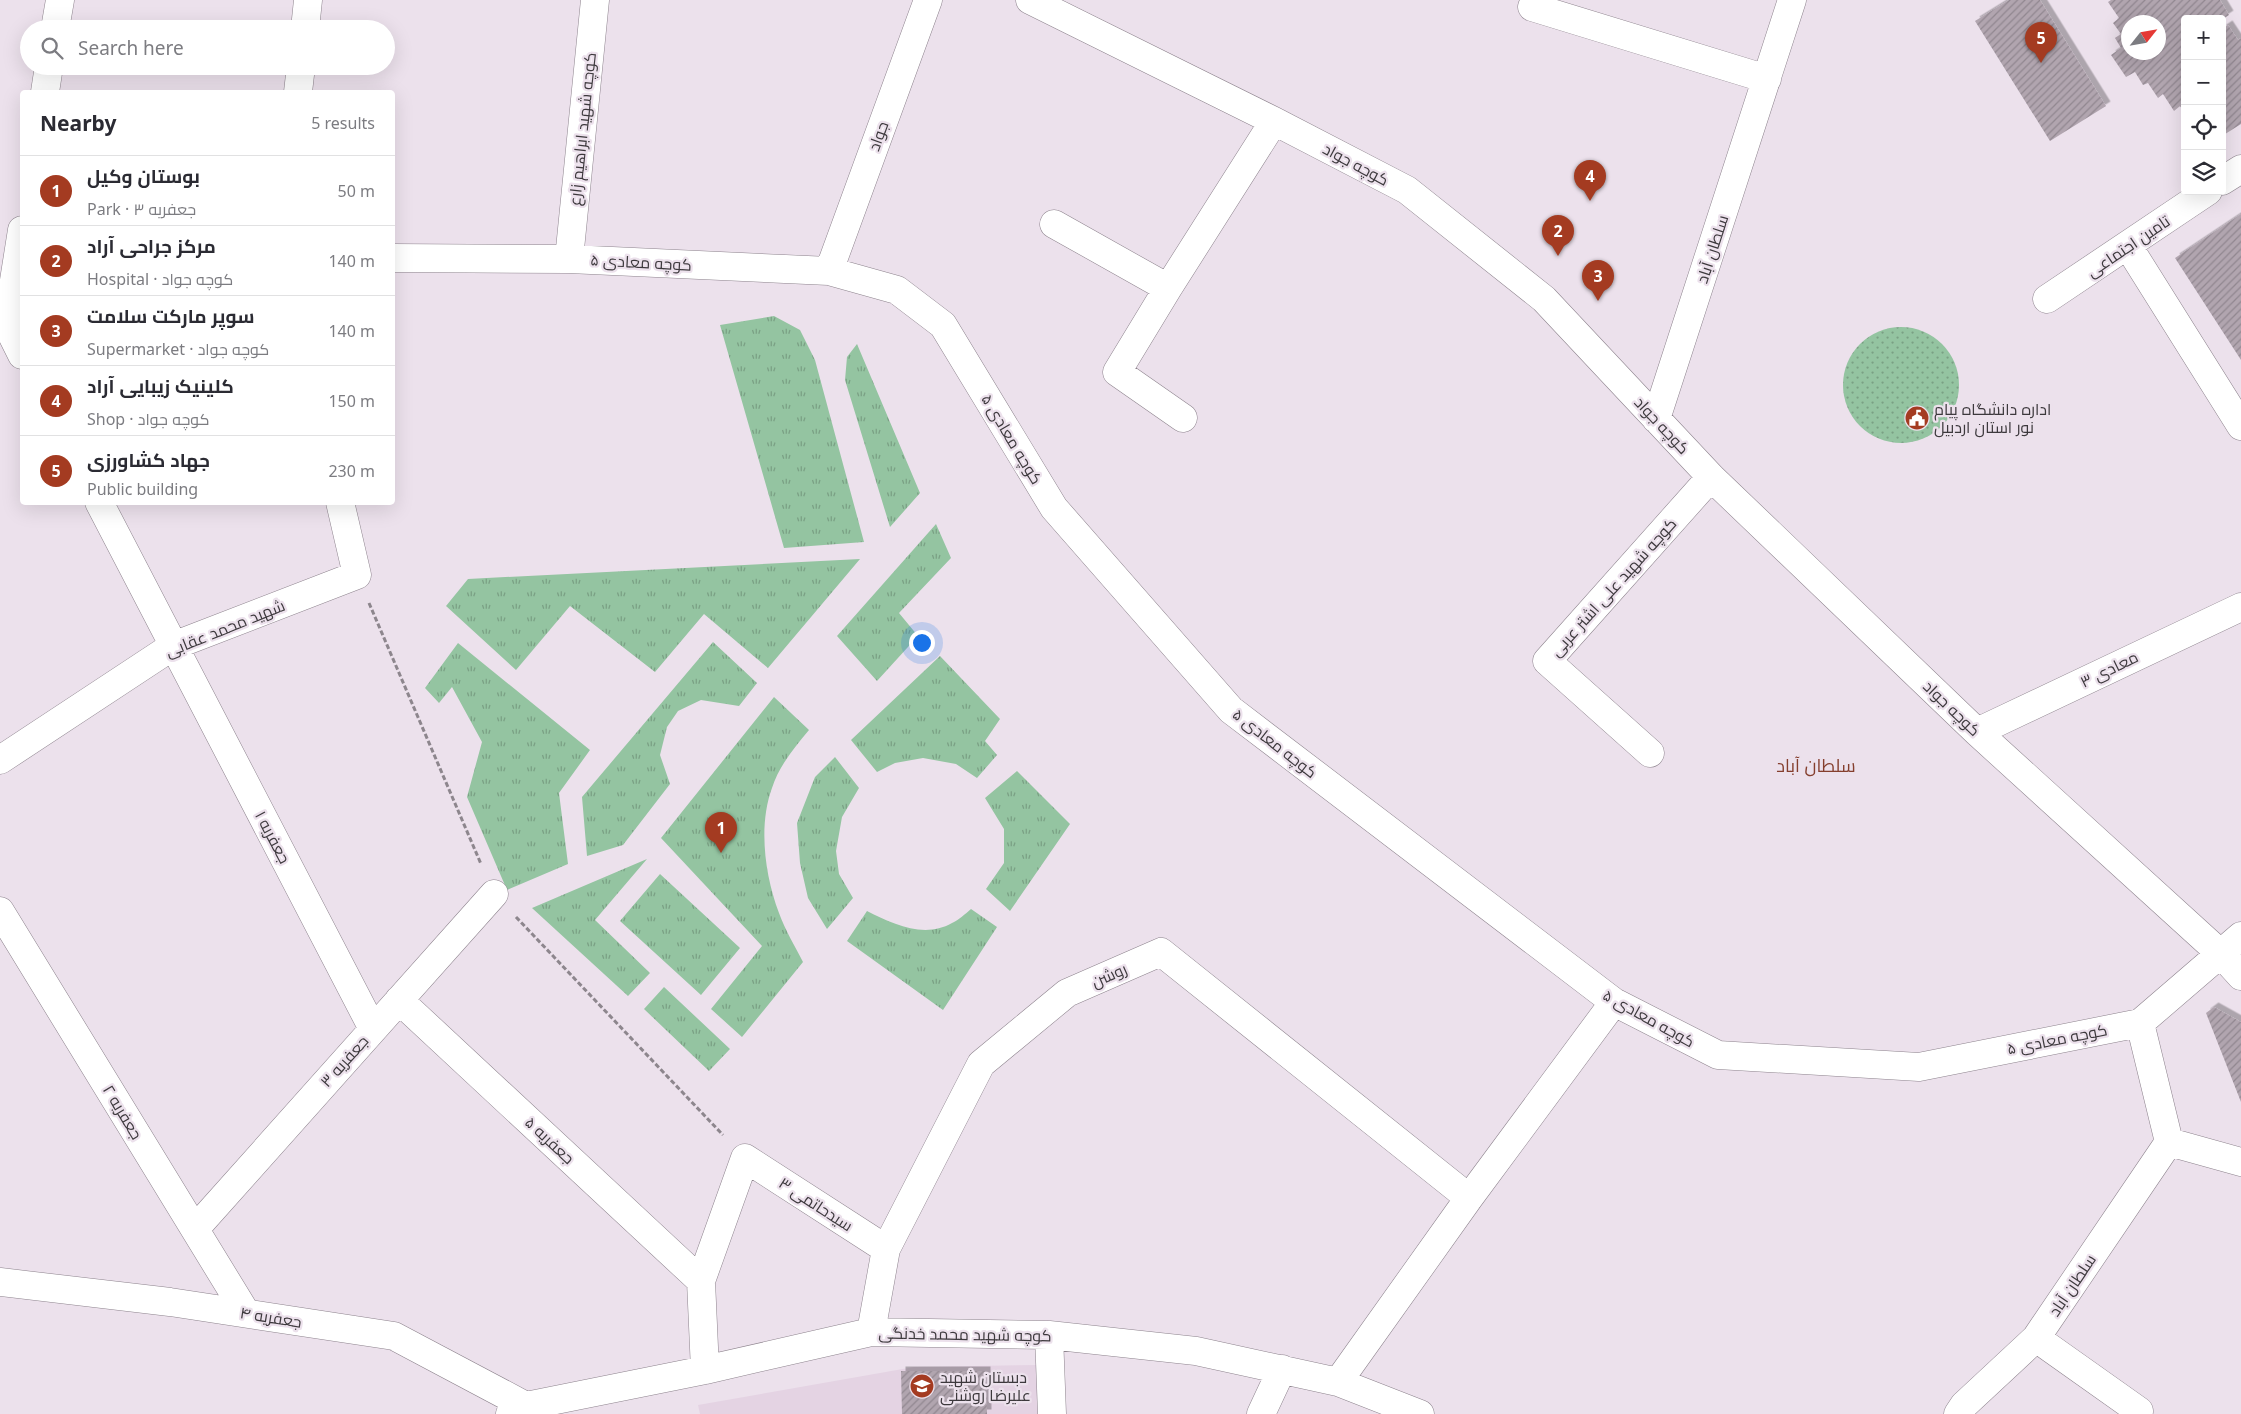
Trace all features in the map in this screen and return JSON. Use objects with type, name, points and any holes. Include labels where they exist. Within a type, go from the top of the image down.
[{"type":"street","points":[[57,20],[60,0]]},
{"type":"street","points":[[306,20],[308,0]]},
{"type":"street","name":"کوچه شهید ابراهیم زارع","points":[[569,259],[595,0]]},
{"type":"street","name":"جواد","points":[[828,271],[928,0]]},
{"type":"street","name":"کوچه جواد","points":[[1030,0],[1274,121],[1407,190],[1544,299],[1711,477],[1976,732],[2221,954],[2241,976]]},
{"type":"street","name":"سلطان آباد","points":[[1656,419],[1792,0]]},
{"type":"street","points":[[1532,7],[1767,79]]},
{"type":"street","points":[[45,90],[48,75]]},
{"type":"street","points":[[298,90],[300,75]]},
{"type":"street","points":[[1183,418],[1117,372],[1274,121]]},
{"type":"street","points":[[2226,179],[2241,168]]},
{"type":"street","name":"تامین اجتماعی","points":[[2047,299],[2202,195]]},
{"type":"street","points":[[1054,224],[1168,288]]},
{"type":"street","points":[[20,246],[10,324],[20,349]]},
{"type":"street","points":[[2128,246],[2241,426]]},
{"type":"street","name":"کوچه معادی ۵","points":[[395,258],[569,259],[828,271],[897,290],[943,325],[1054,508],[1231,710],[1614,1002],[1718,1055],[1918,1067],[2140,1023],[2241,936]]},
{"type":"street","name":"کوچه شهید علی اشتر عربی","points":[[1650,753],[1547,661],[1711,477]]},
{"type":"street","name":"جعفریه ۱","points":[[101,505],[373,1028]]},
{"type":"street","name":"شهید محمد عقابی","points":[[0,760],[174,646],[357,575],[341,505]]},
{"type":"street","name":"معادی ۳","points":[[1976,732],[2241,606]]},
{"type":"street","name":"جعفریه ۳","points":[[194,1229],[494,894]]},
{"type":"street","name":"جعفریه ۲","points":[[0,911],[246,1313]]},
{"type":"street","name":"روشن","points":[[871,1332],[886,1249],[981,1064],[1067,993],[1161,952],[1469,1198]]},
{"type":"street","name":"جعفریه ۵","points":[[399,1000],[701,1281]]},
{"type":"street","points":[[1338,1382],[1469,1198],[1614,1002]]},
{"type":"street","points":[[2140,1023],[2169,1142],[2241,1162]]},
{"type":"street","name":"سلطان آباد","points":[[1958,1414],[1964,1405],[2036,1338],[2169,1142]]},
{"type":"street","name":"سیدحاتمی ۳","points":[[701,1281],[745,1158],[886,1249]]},
{"type":"street","points":[[701,1281],[705,1370]]},
{"type":"street","name":"جعفریه ۴","points":[[0,1282],[170,1302],[394,1336],[518,1410]]},
{"type":"street","name":"کوچه شهید محمد خدنگی","points":[[518,1410],[871,1332],[1049,1335],[1196,1351],[1338,1382],[1420,1414]]},
{"type":"street","points":[[1049,1335],[1052,1414]]},
{"type":"street","points":[[2036,1338],[2139,1411]]},
{"type":"street","points":[[1261,1414],[1282,1369]]},
{"type":"shaded area","name":"دبستان شهید علیرضا روشنی","points":[[1038,1365],[1039,1414],[700,1414],[698,1405],[914,1367]]},
{"type":"green space","points":[[774,316],[800,330],[815,360],[864,542],[784,548],[720,325]]},
{"type":"green space","points":[[1901,327],[1923,331],[1942,344],[1955,363],[1959,385],[1955,407],[1942,426],[1923,439],[1901,443],[1879,439],[1860,426],[1847,407],[1843,385],[1847,363],[1860,344],[1879,331]]},
{"type":"green space","points":[[857,344],[920,493],[890,527],[845,380],[847,357]]},
{"type":"green space","points":[[936,524],[951,558],[899,613],[918,636],[877,681],[837,636]]},
{"type":"green space","points":[[860,559],[768,668],[704,614],[655,672],[570,606],[516,670],[446,606],[468,579]]},
{"type":"green space","points":[[713,642],[757,683],[739,706],[701,700],[678,711],[667,727],[660,755],[670,784],[623,845],[587,856],[582,797]]},
{"type":"green space","points":[[458,643],[590,750],[559,793],[568,864],[507,890],[467,797],[482,742],[452,687],[439,703],[425,688]]},
{"type":"green space","points":[[940,656],[1000,719],[985,741],[997,755],[977,778],[956,764],[923,758],[895,763],[877,772],[851,740]]},
{"type":"green space","points":[[774,697],[809,730],[788,757],[775,780],[768,803],[764,834],[767,867],[774,899],[784,926],[803,962],[742,1037],[711,1009],[762,946],[661,838]]},
{"type":"green space","points":[[835,757],[859,788],[842,817],[836,851],[839,874],[853,898],[827,929],[808,898],[800,863],[797,823],[815,777]]},
{"type":"green space","points":[[1017,771],[1070,824],[1010,911],[986,889],[1004,863],[1004,829],[985,798]]},
{"type":"green space","points":[[647,859],[595,920],[650,973],[628,996],[532,908]]},
{"type":"green space","points":[[660,874],[740,948],[701,995],[620,921]]},
{"type":"green space","points":[[971,909],[997,927],[943,1010],[847,941],[867,911],[898,925],[920,930],[931,930],[955,922]]},
{"type":"green space","points":[[664,987],[730,1049],[709,1071],[644,1009]]},
{"type":"building","points":[[2009,0],[2040,0],[2106,106],[2050,141],[1975,21]]},
{"type":"building","points":[[2111,0],[2220,0],[2229,15],[2226,17],[2226,15],[2181,15],[2181,107],[2180,106],[2174,111],[2163,94],[2158,98],[2148,83],[2143,85],[2135,72],[2126,77],[2111,55],[2121,48],[2121,60],[2166,60],[2166,15],[2121,15],[2121,34],[2113,23],[2119,18],[2108,2]]},
{"type":"building","points":[[2228,25],[2238,40],[2241,38],[2241,124],[2226,133],[2226,60],[2226,26]]},
{"type":"building","points":[[2121,34],[2121,48],[2115,38]]},
{"type":"building","points":[[2241,214],[2241,360],[2175,258]]},
{"type":"building","points":[[2214,1007],[2241,1022],[2241,1102],[2206,1013]]},
{"type":"building","points":[[901,1371],[986,1371],[987,1414],[902,1414]]},
{"type":"place","name":"جهاد کشاورزی","points":[[2041,63]]},
{"type":"place","name":"کلینیک زیبایی آراد","points":[[1590,201]]},
{"type":"place","name":"مرکز جراحی آراد","points":[[1558,256]]},
{"type":"place","name":"سوپر مارکت سلامت","points":[[1598,301]]},
{"type":"place","name":"اداره دانشگاه پیام نور استان اردبیل","points":[[1917,418]]},
{"type":"place","name":"بوستان وکیل","points":[[721,853]]},
{"type":"place","name":"دبستان شهید علیرضا روشنی","points":[[922,1386]]},
{"type":"district","name":"سلطان آباد","points":[[1816,765]]}]
